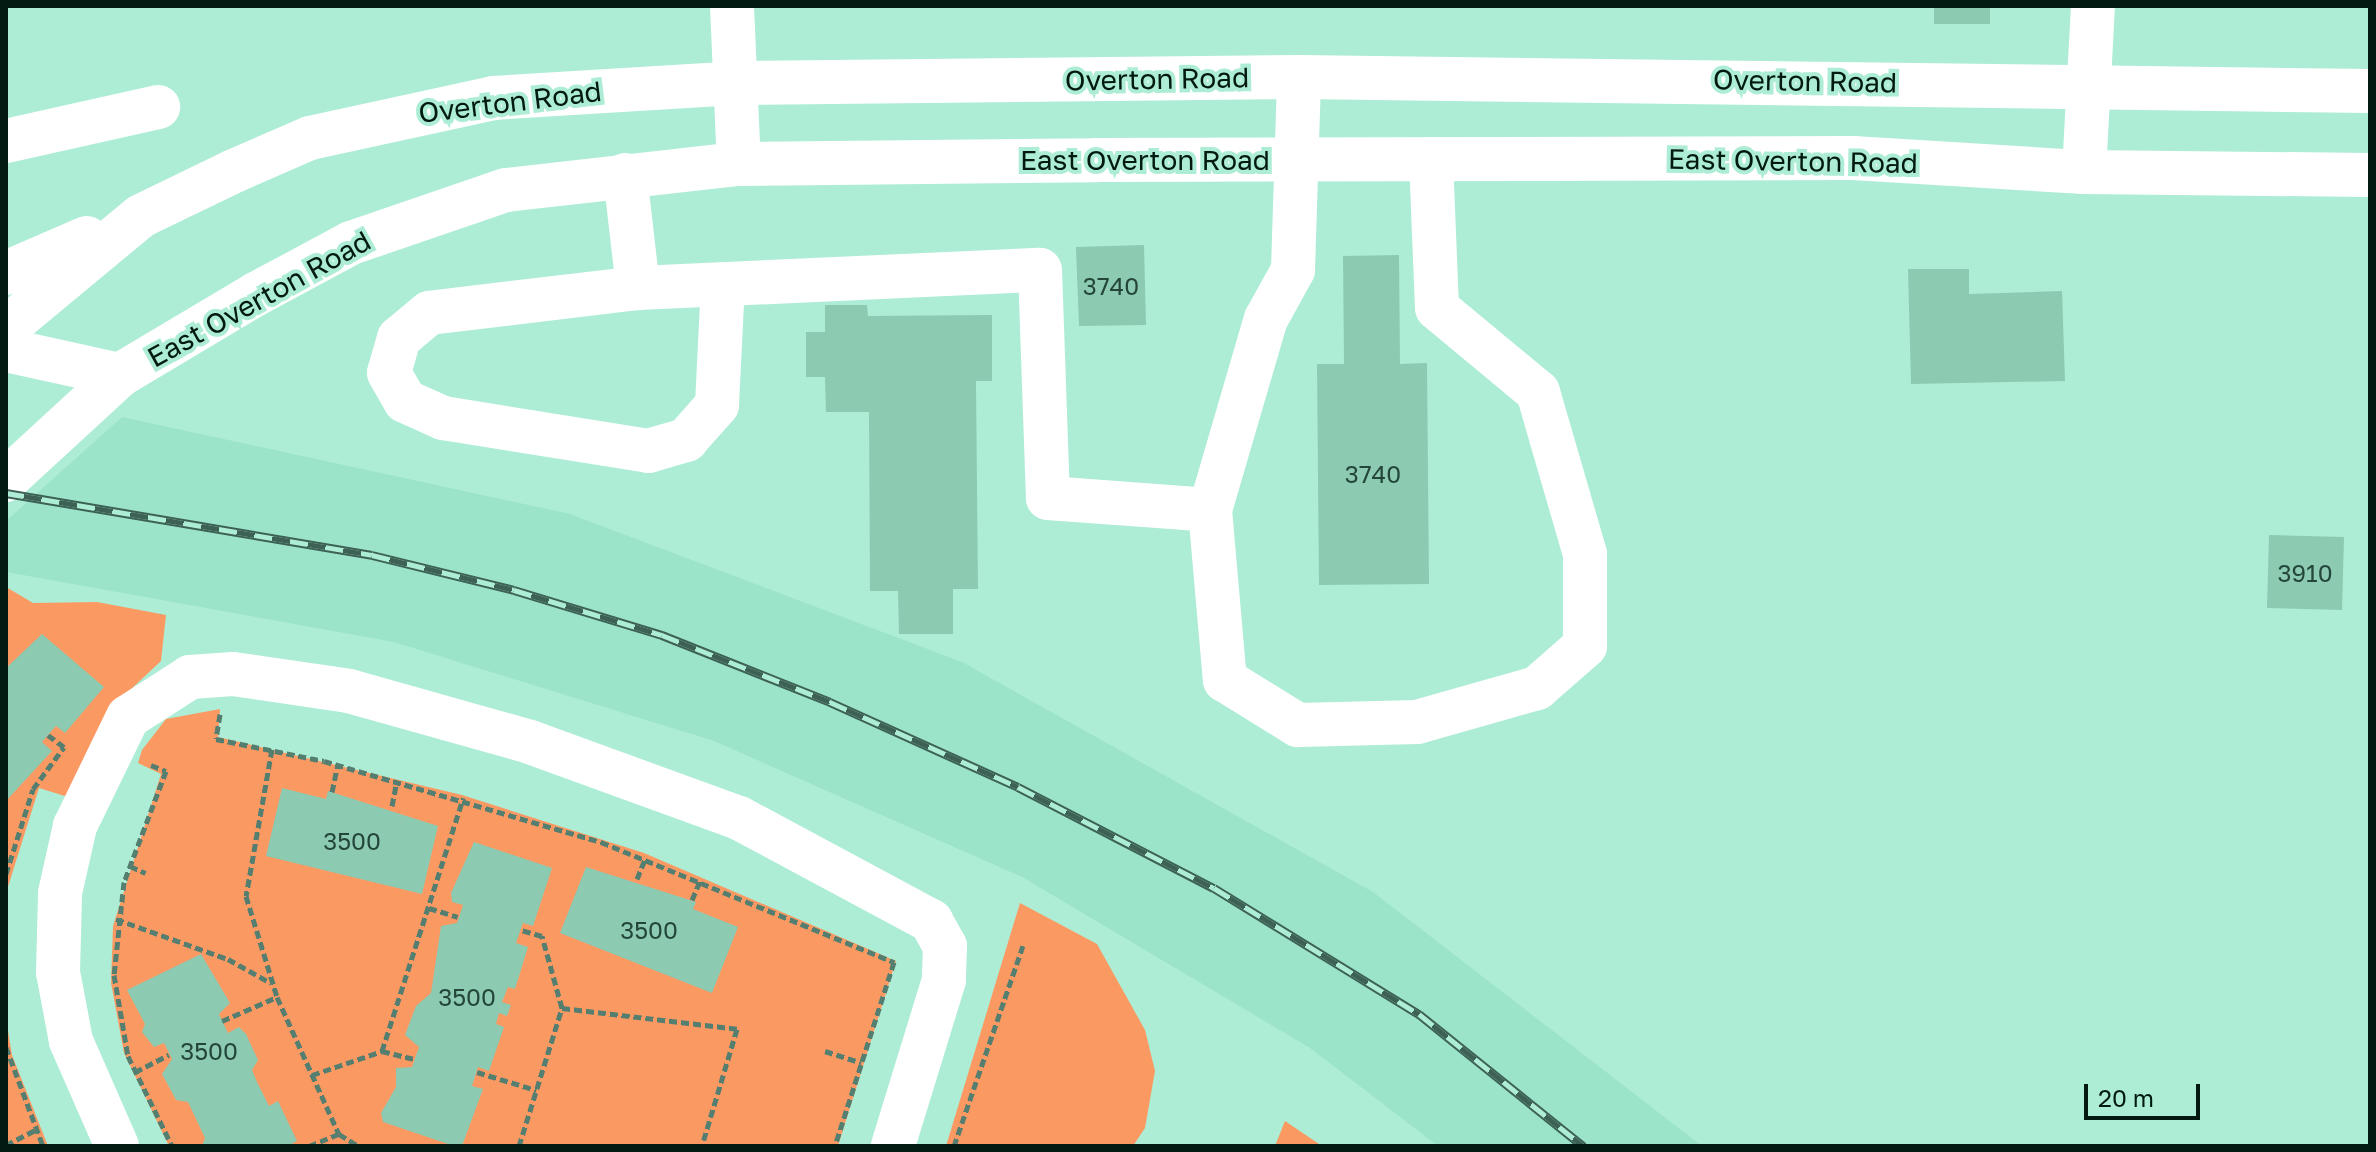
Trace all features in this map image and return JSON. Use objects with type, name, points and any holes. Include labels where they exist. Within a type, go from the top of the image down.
[{"type":"street","points":[[732,6],[739,164]]},
{"type":"street","points":[[2084,172],[2093,6]]},
{"type":"street","points":[[1299,77],[1301,160],[1293,270],[1266,319],[1210,510],[1225,680],[1298,725],[1417,722],[1537,688],[1585,646],[1585,554],[1538,392],[1437,308],[1431,159]]},
{"type":"street","name":"Overton Road","points":[[6,328],[141,216],[310,138],[375,120],[493,98],[736,83],[1299,77],[2370,91]]},
{"type":"street","points":[[6,141],[158,107]]},
{"type":"street","name":"East Overton Road","points":[[6,480],[120,375],[351,243],[506,190],[739,164],[1853,158],[2084,172],[2370,175]]},
{"type":"street","points":[[625,175],[638,288]]},
{"type":"street","points":[[6,273],[141,216]]},
{"type":"street","points":[[723,284],[717,405],[686,440],[648,451],[443,418],[405,401],[389,373],[399,338],[429,313],[638,288],[723,284],[1040,270],[1048,498],[1210,510]]},
{"type":"street","points":[[6,350],[120,375]]},
{"type":"street","points":[[117,1146],[71,1041],[58,972],[60,893],[75,826],[128,717],[190,677],[233,674],[349,691],[530,742],[739,818],[931,921],[945,946],[944,980],[893,1146]]},
{"type":"path","points":[[205,713],[220,712],[216,739],[338,764],[463,798],[646,857],[895,964],[835,1146]]},
{"type":"path","points":[[6,874],[33,789],[64,747],[48,735]]},
{"type":"path","points":[[272,749],[244,881],[277,997],[339,1134],[358,1146]]},
{"type":"path","points":[[139,760],[166,771],[130,866],[116,919],[115,995],[135,1072],[172,1146]]},
{"type":"path","points":[[332,792],[338,764]]},
{"type":"path","points":[[392,806],[397,781]]},
{"type":"path","points":[[382,1051],[463,798]]},
{"type":"path","points":[[637,879],[646,857]]},
{"type":"path","points":[[130,866],[146,873]]},
{"type":"path","points":[[692,900],[701,879]]},
{"type":"path","points":[[429,908],[458,917]]},
{"type":"path","points":[[116,919],[228,959],[272,984]]},
{"type":"path","points":[[519,1146],[562,1008],[542,936],[521,930]]},
{"type":"path","points":[[954,1146],[1023,946]]},
{"type":"path","points":[[222,1021],[277,997]]},
{"type":"path","points":[[562,1008],[737,1029],[702,1146]]},
{"type":"path","points":[[6,1047],[43,1146]]},
{"type":"path","points":[[312,1075],[382,1051],[414,1059]]},
{"type":"path","points":[[825,1051],[861,1063]]},
{"type":"path","points":[[135,1072],[169,1055]]},
{"type":"path","points":[[477,1072],[536,1090]]},
{"type":"path","points":[[6,1145],[36,1130]]},
{"type":"path","points":[[309,1146],[339,1134]]},
{"type":"shaded area","points":[[122,417],[570,514],[962,662],[1373,892],[1702,1146],[1438,1146],[1310,1048],[1022,877],[714,741],[394,642],[6,572],[6,521]]},
{"type":"shaded area","points":[[6,587],[33,603],[97,602],[166,615],[161,661],[112,707],[68,797],[39,788],[6,893]]},
{"type":"shaded area","points":[[220,709],[218,737],[462,795],[644,853],[896,961],[838,1146],[169,1146],[124,1053],[111,983],[113,926],[161,774],[138,763],[142,750],[166,719]]},
{"type":"shaded area","points":[[1020,903],[1097,944],[1145,1030],[1155,1071],[1145,1128],[1133,1146],[946,1146]]},
{"type":"shaded area","points":[[6,1019],[12,1055],[48,1146],[6,1146]]},
{"type":"shaded area","points":[[1285,1121],[1322,1146],[1275,1146]]},
{"type":"building","points":[[1934,6],[1990,6],[1990,24],[1934,24]]},
{"type":"building","points":[[1144,245],[1146,325],[1079,326],[1076,247]]},
{"type":"building","points":[[1399,255],[1400,364],[1427,363],[1429,584],[1319,585],[1317,364],[1344,364],[1343,256]]},
{"type":"building","points":[[1908,269],[1969,269],[1969,294],[2062,291],[2065,381],[1911,384]]},
{"type":"building","points":[[825,305],[867,305],[868,316],[992,315],[992,381],[976,381],[978,589],[953,589],[953,634],[899,634],[898,591],[870,591],[869,412],[826,412],[825,377],[806,377],[806,332],[825,332]]},
{"type":"building","points":[[2269,535],[2344,537],[2342,610],[2267,608]]},
{"type":"building","points":[[42,634],[104,687],[65,733],[56,726],[48,735],[42,742],[52,751],[6,801],[6,668]]},
{"type":"building","points":[[282,788],[326,799],[328,791],[438,826],[422,894],[266,856]]},
{"type":"building","points":[[474,842],[552,868],[533,926],[523,923],[516,943],[528,947],[515,989],[508,987],[502,1002],[511,1005],[507,1016],[499,1013],[496,1024],[504,1027],[489,1071],[478,1067],[472,1086],[483,1089],[462,1146],[454,1146],[383,1122],[381,1113],[396,1087],[396,1068],[412,1067],[419,1047],[405,1035],[416,1006],[431,993],[441,926],[457,923],[463,905],[452,902],[451,893]]},
{"type":"building","points":[[586,867],[696,902],[693,909],[738,927],[712,993],[560,933]]},
{"type":"building","points":[[201,954],[230,1003],[219,1014],[228,1033],[239,1027],[246,1034],[258,1060],[252,1070],[257,1082],[269,1106],[278,1101],[297,1141],[288,1146],[202,1146],[205,1138],[188,1102],[176,1100],[162,1074],[172,1059],[164,1043],[154,1047],[142,1032],[145,1024],[127,990]]},
{"type":"railway","points":[[6,493],[372,555],[514,590],[662,635],[830,702],[1018,787],[1214,888],[1419,1014],[1583,1146]]}]
